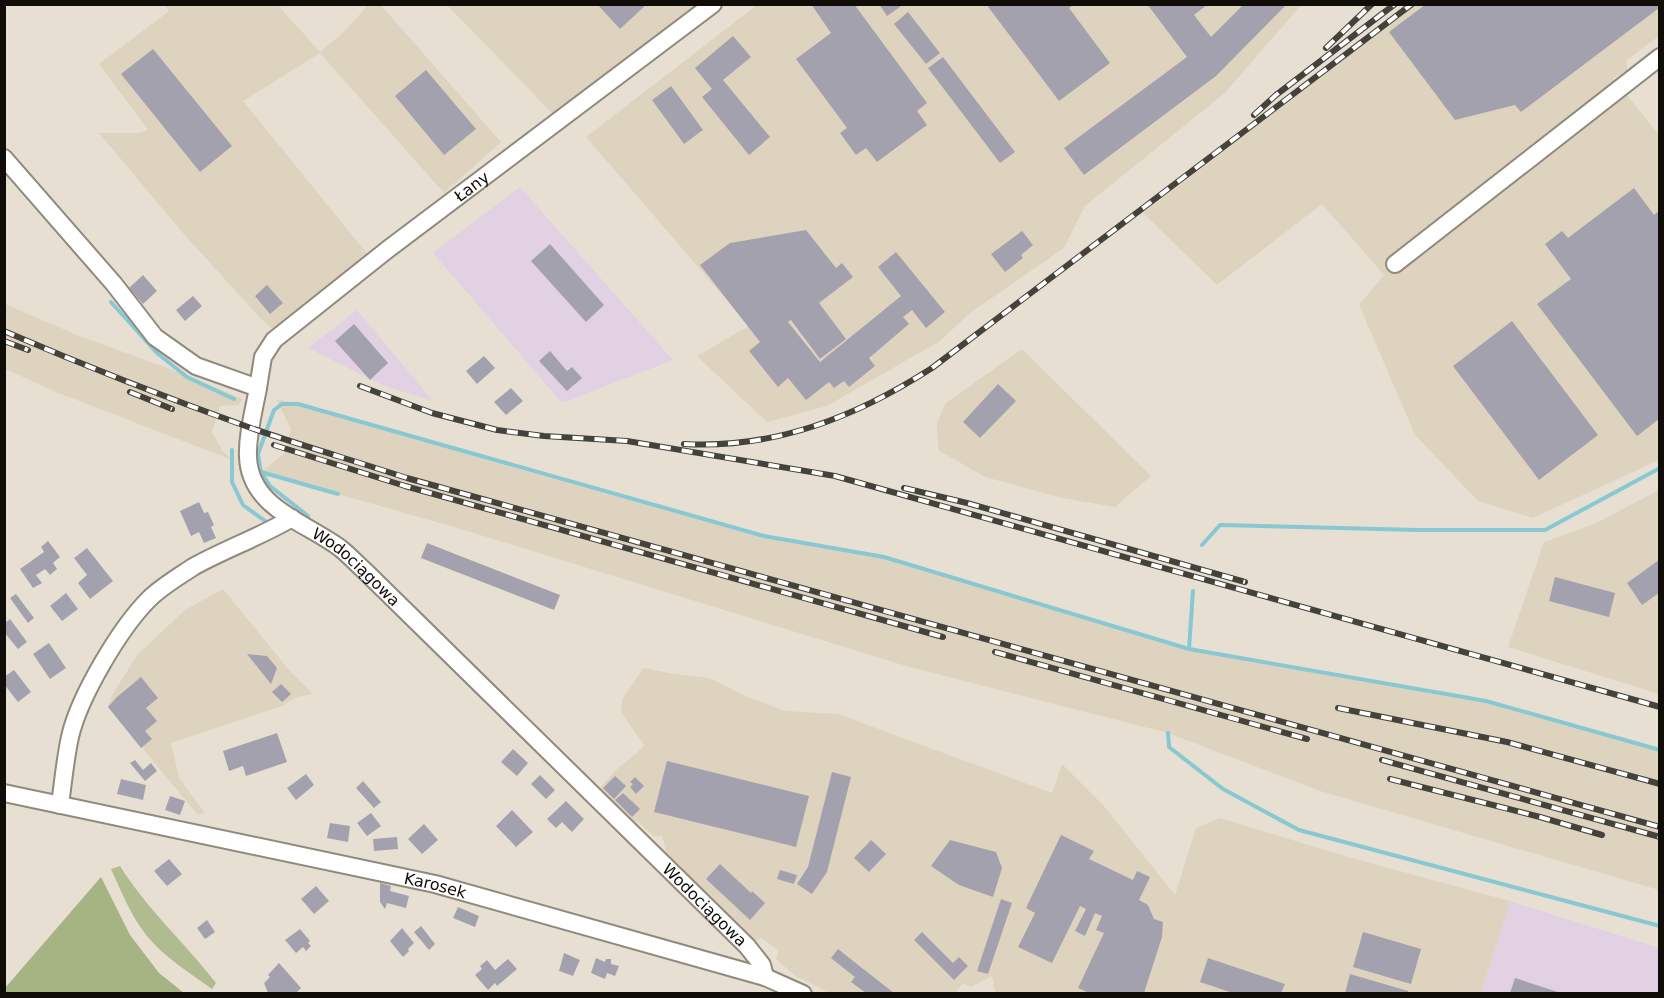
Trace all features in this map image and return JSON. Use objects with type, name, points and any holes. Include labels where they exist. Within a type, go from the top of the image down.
[{"type":"street","name":"Łany","points":[[258,388],[263,357],[274,340],[387,250],[713,4]]},
{"type":"street","points":[[1395,264],[1659,57]]},
{"type":"street","points":[[4,158],[114,284],[155,337],[196,366],[258,388]]},
{"type":"street","name":"Wodociągowa","points":[[258,388],[248,446],[248,459],[255,486],[264,498],[276,509],[341,548],[747,946],[762,965],[765,977]]},
{"type":"street","points":[[60,805],[70,736],[80,708],[111,649],[131,619],[150,598],[187,571],[292,518]]},
{"type":"street","name":"Karosek","points":[[4,793],[435,884],[765,977],[803,993]]},
{"type":"shaded area","points":[[380,4],[501,142],[444,193],[320,53],[243,101],[369,256],[273,329],[262,320],[182,232],[99,133],[138,133],[148,130],[99,64],[169,11],[165,5],[278,5],[320,52],[343,33],[368,5]]},
{"type":"shaded area","points":[[447,5],[703,5],[555,116]]},
{"type":"shaded area","points":[[757,5],[1301,5],[1225,93],[1085,206],[1064,248],[970,313],[940,341],[827,406],[767,422],[697,356],[749,326],[586,137]]},
{"type":"shaded area","points":[[1415,5],[1659,5],[1659,36],[1627,60],[1627,71],[1613,78],[1659,135],[1659,460],[1533,518],[1478,501],[1415,435],[1359,305],[1384,275],[1322,204],[1217,285],[1143,213]]},
{"type":"shaded area","points":[[520,187],[673,360],[562,403],[433,253]]},
{"type":"shaded area","points":[[5,304],[77,335],[189,376],[242,399],[239,405],[220,406],[212,432],[222,450],[232,460],[56,392],[5,369]]},
{"type":"shaded area","points":[[357,310],[433,401],[382,385],[308,348]]},
{"type":"shaded area","points":[[1022,349],[1151,476],[1115,507],[1062,498],[985,477],[938,450],[937,423],[946,403]]},
{"type":"shaded area","points":[[276,399],[764,536],[884,557],[1189,649],[1486,701],[1659,750],[1659,890],[1320,791],[1168,733],[906,666],[464,530],[261,472],[283,455],[291,429]]},
{"type":"shaded area","points":[[1659,490],[1659,694],[1508,647],[1544,542],[1596,523]]},
{"type":"shaded area","points":[[223,589],[289,670],[313,694],[296,697],[282,706],[171,743],[179,778],[205,813],[198,815],[108,707],[112,695],[138,654],[185,610]]},
{"type":"shaded area","points":[[643,668],[710,678],[743,695],[785,711],[838,714],[1052,793],[1062,764],[1104,806],[1175,895],[1196,828],[1220,818],[1345,856],[1510,901],[1481,993],[997,994],[992,976],[971,987],[963,983],[955,993],[829,993],[794,975],[776,959],[778,950],[761,938],[757,941],[667,855],[662,835],[655,837],[637,821],[634,824],[599,789],[644,745],[621,712],[622,700]]},
{"type":"shaded area","points":[[1510,901],[1659,948],[1659,993],[1481,994]]},
{"type":"green space","points":[[120,866],[142,897],[216,983],[212,989],[169,958],[154,944],[136,921],[111,869]]},
{"type":"green space","points":[[101,877],[130,935],[159,973],[184,993],[5,993],[5,988]]},
{"type":"building","points":[[597,4],[647,4],[620,29]]},
{"type":"building","points":[[811,4],[854,4],[927,103],[917,111],[927,125],[877,162],[866,148],[856,155],[840,133],[847,128],[796,59],[831,33]]},
{"type":"building","points":[[879,4],[904,4],[887,16]]},
{"type":"building","points":[[986,4],[1074,4],[1069,8],[1110,63],[1059,101]]},
{"type":"building","points":[[1147,4],[1208,4],[1194,15],[1211,37],[1243,5],[1286,5],[1216,76],[1084,175],[1064,148],[1187,57]]},
{"type":"building","points":[[1426,4],[1659,4],[1659,8],[1521,112],[1515,105],[1455,120],[1389,32]]},
{"type":"building","points":[[908,12],[940,53],[926,64],[894,24]]},
{"type":"building","points":[[733,36],[751,57],[723,80],[770,137],[749,155],[702,97],[712,89],[695,68]]},
{"type":"building","points":[[153,49],[232,146],[200,172],[121,74]]},
{"type":"building","points":[[943,57],[1015,152],[1000,163],[928,68]]},
{"type":"building","points":[[426,70],[476,129],[444,155],[395,96]]},
{"type":"building","points":[[671,86],[703,130],[684,144],[652,100]]},
{"type":"building","points":[[1634,188],[1654,215],[1659,211],[1659,419],[1637,436],[1537,304],[1571,279],[1545,244],[1562,231],[1568,238]]},
{"type":"building","points":[[806,230],[836,268],[842,263],[853,277],[819,303],[846,339],[820,359],[791,320],[788,322],[820,362],[901,296],[878,267],[896,252],[945,312],[926,328],[912,310],[903,317],[909,324],[869,358],[875,366],[849,387],[844,381],[834,388],[829,382],[806,400],[788,378],[778,387],[749,351],[760,342],[700,265],[730,243]]},
{"type":"building","points":[[1022,231],[1033,245],[1021,255],[1023,258],[1005,272],[991,254]]},
{"type":"building","points":[[550,244],[604,305],[586,322],[531,261]]},
{"type":"building","points":[[143,275],[157,291],[143,304],[129,288]]},
{"type":"building","points":[[267,285],[283,303],[270,314],[255,296]]},
{"type":"building","points":[[193,296],[202,306],[185,321],[176,310]]},
{"type":"building","points":[[1512,321],[1598,435],[1539,480],[1453,366]]},
{"type":"building","points":[[354,324],[388,363],[370,380],[335,341]]},
{"type":"building","points":[[550,351],[567,371],[572,367],[582,378],[567,391],[539,361]]},
{"type":"building","points":[[484,356],[495,368],[477,384],[466,371]]},
{"type":"building","points":[[998,384],[1016,401],[980,438],[963,422]]},
{"type":"building","points":[[511,388],[523,401],[506,415],[494,402]]},
{"type":"building","points":[[199,502],[204,513],[208,512],[214,525],[211,527],[216,538],[204,543],[199,532],[191,536],[180,511]]},
{"type":"building","points":[[48,541],[60,557],[53,563],[57,569],[50,575],[45,569],[36,575],[42,583],[33,588],[20,569],[44,552],[41,547]]},
{"type":"building","points":[[427,543],[560,595],[554,610],[421,558]]},
{"type":"building","points":[[87,548],[113,581],[90,599],[78,583],[87,575],[74,558]]},
{"type":"building","points":[[1659,560],[1659,593],[1642,605],[1627,583]]},
{"type":"building","points":[[1555,577],[1615,593],[1609,617],[1549,601]]},
{"type":"building","points":[[66,593],[78,609],[62,621],[50,606]]},
{"type":"building","points":[[16,594],[34,618],[28,623],[10,598]]},
{"type":"building","points":[[10,619],[27,642],[18,649],[4,632],[4,624]]},
{"type":"building","points":[[49,643],[66,668],[50,679],[33,654]]},
{"type":"building","points":[[247,654],[267,656],[277,668],[271,684]]},
{"type":"building","points":[[14,670],[31,692],[18,702],[4,684],[4,677]]},
{"type":"building","points":[[141,677],[158,698],[146,708],[157,721],[145,731],[152,739],[141,748],[108,707]]},
{"type":"building","points":[[281,684],[291,694],[282,702],[272,692]]},
{"type":"building","points":[[277,733],[287,762],[246,776],[243,766],[229,771],[223,751]]},
{"type":"building","points":[[513,749],[528,763],[517,776],[501,762]]},
{"type":"building","points":[[135,760],[143,770],[151,763],[157,771],[145,781],[130,763]]},
{"type":"building","points":[[667,761],[809,796],[796,847],[654,812]]},
{"type":"building","points":[[832,772],[851,777],[827,872],[812,894],[797,884],[808,867]]},
{"type":"building","points":[[306,774],[314,785],[296,800],[287,788]]},
{"type":"building","points":[[540,775],[555,790],[546,799],[531,784]]},
{"type":"building","points":[[615,776],[626,786],[614,799],[603,788]]},
{"type":"building","points":[[635,777],[644,786],[636,794],[630,787],[633,784],[630,782]]},
{"type":"building","points":[[121,779],[146,785],[143,800],[117,794]]},
{"type":"building","points":[[363,781],[381,802],[374,808],[356,788]]},
{"type":"building","points":[[623,793],[640,809],[632,817],[615,800]]},
{"type":"building","points":[[170,796],[185,801],[180,815],[165,810]]},
{"type":"building","points":[[566,801],[584,819],[572,832],[562,822],[556,828],[547,819]]},
{"type":"building","points":[[512,810],[533,832],[516,847],[496,826]]},
{"type":"building","points":[[371,813],[381,826],[367,836],[357,823]]},
{"type":"building","points":[[330,823],[350,826],[348,842],[327,838]]},
{"type":"building","points":[[424,824],[438,840],[422,854],[408,839]]},
{"type":"building","points":[[1061,835],[1094,851],[1089,859],[1133,880],[1137,871],[1150,877],[1139,900],[1148,905],[1154,919],[1163,922],[1162,937],[1144,993],[1089,993],[1078,988],[1104,933],[1096,930],[1102,916],[1095,913],[1085,936],[1075,931],[1086,909],[1080,906],[1052,963],[1018,947],[1035,913],[1026,908]]},
{"type":"building","points":[[397,837],[398,849],[374,851],[373,839]]},
{"type":"building","points":[[871,840],[886,854],[869,872],[854,858]]},
{"type":"building","points":[[950,840],[996,852],[1002,868],[993,897],[959,885],[931,866]]},
{"type":"building","points":[[169,859],[182,874],[167,886],[154,871]]},
{"type":"building","points":[[720,864],[765,903],[750,920],[706,879]]},
{"type":"building","points":[[780,870],[797,875],[794,884],[777,879]]},
{"type":"building","points":[[380,883],[391,886],[390,891],[409,896],[406,908],[387,903],[385,909],[380,902]]},
{"type":"building","points":[[316,886],[329,901],[314,914],[301,899]]},
{"type":"building","points":[[1001,899],[1012,903],[988,974],[977,971]]},
{"type":"building","points":[[458,907],[479,916],[475,927],[453,918]]},
{"type":"building","points":[[207,920],[215,932],[205,939],[197,928]]},
{"type":"building","points":[[421,926],[435,944],[429,950],[414,932]]},
{"type":"building","points":[[402,928],[414,943],[403,957],[390,941]]},
{"type":"building","points":[[300,929],[310,941],[308,943],[311,946],[306,951],[303,947],[296,953],[285,940]]},
{"type":"building","points":[[922,932],[953,963],[959,957],[968,966],[954,980],[914,940]]},
{"type":"building","points":[[1363,932],[1421,949],[1411,984],[1353,967]]},
{"type":"building","points":[[838,949],[894,993],[866,993],[851,982],[855,977],[831,958]]},
{"type":"building","points":[[564,953],[580,960],[573,976],[559,971]]},
{"type":"building","points":[[596,958],[605,962],[606,959],[611,959],[611,964],[619,966],[615,976],[607,973],[605,979],[591,973]]},
{"type":"building","points":[[1208,958],[1285,984],[1281,993],[1233,993],[1200,982]]},
{"type":"building","points":[[508,959],[517,969],[497,986],[495,983],[488,990],[475,975],[482,969],[480,966],[487,960],[495,970]]},
{"type":"building","points":[[279,963],[301,988],[296,993],[268,993],[264,983]]},
{"type":"building","points":[[1350,974],[1408,991],[1408,993],[1345,993]]},
{"type":"building","points":[[1515,978],[1561,993],[1510,993]]},
{"type":"waterway","points":[[111,302],[157,353],[187,377],[234,399]]},
{"type":"waterway","points":[[308,516],[270,486],[261,472],[258,454],[274,410],[282,404],[298,404],[764,536],[884,557],[1189,649],[1486,701],[1660,750]]},
{"type":"waterway","points":[[232,450],[232,482],[243,505],[265,521]]},
{"type":"waterway","points":[[1202,545],[1220,525],[1418,530],[1545,530],[1660,468]]},
{"type":"waterway","points":[[261,472],[338,494]]},
{"type":"waterway","points":[[1189,649],[1193,591]]},
{"type":"waterway","points":[[1168,733],[1169,747],[1223,789],[1299,830],[1660,926]]},
{"type":"railway","points":[[1326,48],[1372,4]]},
{"type":"railway","points":[[1254,115],[1276,95],[1395,4]]},
{"type":"railway","points":[[684,444],[718,444],[782,435],[844,415],[903,386],[932,368],[1412,4]]},
{"type":"railway","points":[[4,331],[220,417],[407,478],[1660,827]]},
{"type":"railway","points":[[4,341],[28,350]]},
{"type":"railway","points":[[360,386],[432,413],[497,430],[544,436],[627,441],[835,476],[1660,707]]},
{"type":"railway","points":[[130,392],[172,409]]},
{"type":"railway","points":[[274,445],[405,486],[943,637]]},
{"type":"railway","points":[[904,488],[967,503],[1245,582]]},
{"type":"railway","points":[[995,652],[1307,739]]},
{"type":"railway","points":[[1338,708],[1507,742],[1660,784]]},
{"type":"railway","points":[[1382,760],[1660,837]]},
{"type":"railway","points":[[1390,779],[1602,835]]}]
